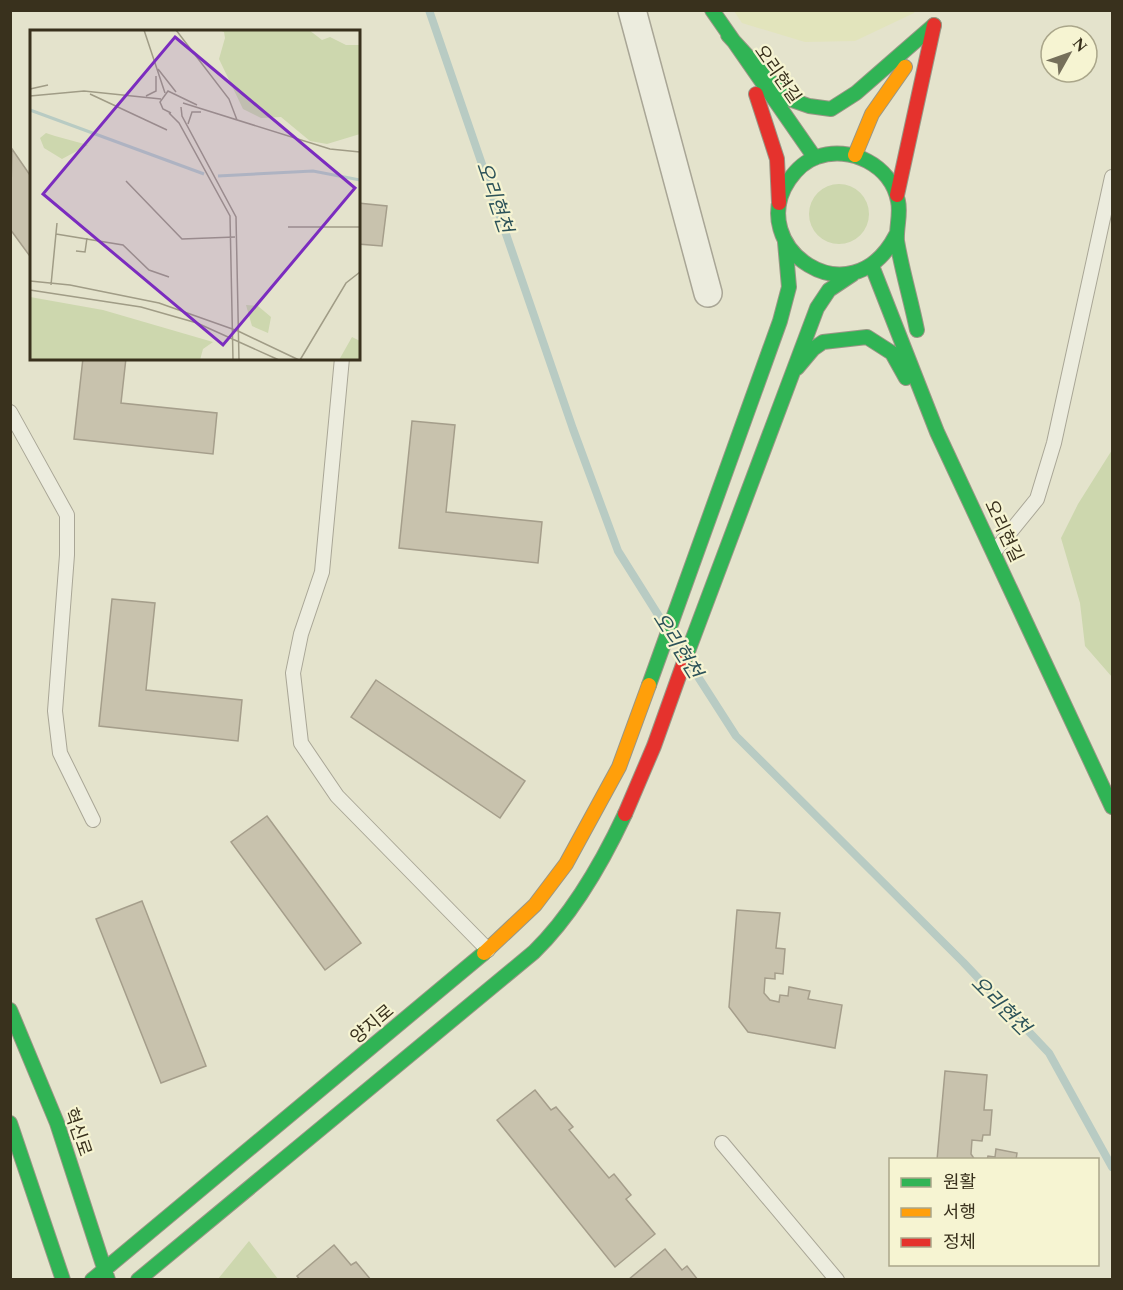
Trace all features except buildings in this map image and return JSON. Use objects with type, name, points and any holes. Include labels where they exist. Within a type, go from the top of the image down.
[{"type":"street","points":[[632,10],[708,294]]},
{"type":"street","name":"오리현길","points":[[712,10],[815,158]]},
{"type":"street","points":[[855,155],[872,114],[942,10]]},
{"type":"street","points":[[728,35],[786,98],[809,106],[831,109],[856,93],[934,25]]},
{"type":"street","points":[[897,195],[934,25]]},
{"type":"street","points":[[728,35],[759,100],[777,159],[778,223],[785,242],[797,259],[814,270],[833,275],[853,274],[872,266],[887,253],[896,235],[900,215],[897,195],[888,177],[873,163],[855,155],[835,153],[815,158],[798,169],[785,184],[779,203]]},
{"type":"street","points":[[896,235],[937,432]]},
{"type":"street","name":"양지로","points":[[138,1280],[500,962],[536,905],[566,864],[619,767],[780,321],[789,287],[785,242]]},
{"type":"street","name":"오리현길","points":[[872,266],[888,301],[937,432],[1113,807]]},
{"type":"street","name":"양지로","points":[[92,1280],[106,1274],[500,962],[546,940],[585,889],[607,853],[644,773],[751,480],[810,328],[816,306],[829,289],[853,274]]},
{"type":"street","points":[[789,379],[804,358],[823,342],[867,337],[891,353],[937,432]]},
{"type":"street","name":"혁신로","points":[[10,1010],[57,1123],[106,1274]]},
{"type":"street","points":[[10,1123],[63,1280]]},
{"type":"lane","points":[[994,552],[1036,499],[1054,443],[1113,177]]},
{"type":"lane","points":[[342,360],[322,572],[301,634],[293,673],[301,743],[337,796],[500,962]]},
{"type":"lane","points":[[10,412],[67,515],[67,555],[55,711],[60,753],[93,820]]},
{"type":"lane","points":[[722,1143],[837,1280]]},
{"type":"green space","points":[[734,11],[915,11],[855,41],[805,42],[742,23]]},
{"type":"green space","points":[[839,184],[856,189],[864,197],[869,214],[864,231],[856,239],[839,244],[822,239],[814,231],[809,214],[814,197],[822,189]]},
{"type":"green space","points":[[1112,450],[1112,677],[1085,646],[1080,603],[1061,538],[1078,504]]},
{"type":"green space","points":[[249,1241],[278,1279],[218,1279]]},
{"type":"waterway","name":"오리현천","points":[[429,10],[573,429],[618,551],[662,621]]},
{"type":"waterway","name":"오리현천","points":[[693,669],[736,736],[963,962],[1049,1053],[1112,1167]]},
{"type":"traffic: fast","points":[[712,10],[815,158]]},
{"type":"traffic: fast","points":[[728,35],[786,98],[809,106],[831,109],[856,93],[934,25]]},
{"type":"traffic: fast","points":[[896,235],[877,260],[854,273],[831,273],[809,265],[791,250],[780,229],[779,205],[792,176],[805,163],[817,157],[830,154],[855,156],[878,168],[894,188],[898,201],[897,241],[917,330]]},
{"type":"traffic: fast","points":[[649,685],[780,321],[789,287],[785,242]]},
{"type":"traffic: fast","points":[[872,266],[937,432],[1112,807]]},
{"type":"traffic: fast","points":[[684,662],[817,308],[829,290],[853,274]]},
{"type":"traffic: fast","points":[[797,368],[813,349],[823,342],[867,337],[892,353],[906,378]]},
{"type":"traffic: fast","points":[[138,1280],[534,952],[574,905],[586,887],[625,814]]},
{"type":"traffic: fast","points":[[92,1280],[484,953]]},
{"type":"traffic: fast","points":[[10,1010],[57,1123],[108,1280]]},
{"type":"traffic: fast","points":[[10,1123],[63,1280]]},
{"type":"traffic: slow","points":[[855,155],[872,114],[905,67]]},
{"type":"traffic: slow","points":[[484,953],[535,905],[566,864],[619,767],[649,685]]},
{"type":"traffic: jam","points":[[897,195],[934,25]]},
{"type":"traffic: jam","points":[[756,94],[777,159],[779,203]]},
{"type":"traffic: jam","points":[[625,814],[654,746],[684,662]]}]
